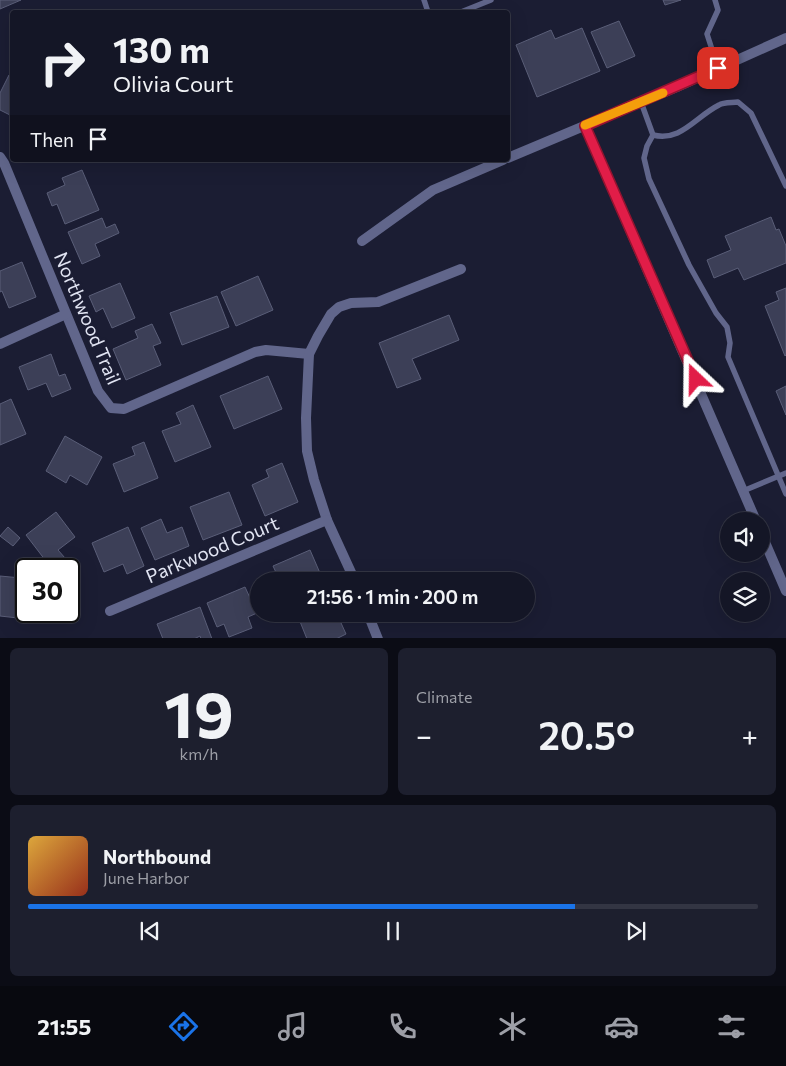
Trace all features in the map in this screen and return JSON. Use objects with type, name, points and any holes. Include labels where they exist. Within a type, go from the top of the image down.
[{"type":"street","points":[[510,157],[786,38]]},
{"type":"street","points":[[585,126],[752,512]]},
{"type":"street","name":"Northwood Trail","points":[[0,157],[98,391],[111,408],[124,409],[255,352],[266,350],[309,354]]},
{"type":"street","points":[[362,241],[433,190],[490,162]]},
{"type":"street","points":[[351,572],[327,520],[307,451],[306,418],[309,354],[331,314],[339,307],[351,303],[378,302],[461,269]]},
{"type":"street","points":[[0,344],[66,314]]},
{"type":"street","name":"Parkwood Court","points":[[110,611],[327,520]]},
{"type":"street","points":[[770,554],[786,591]]},
{"type":"street","points":[[371,622],[378,638]]},
{"type":"lane","points":[[466,10],[490,0]]},
{"type":"lane","points":[[716,0],[718,10],[707,34],[718,68]]},
{"type":"lane","points":[[641,102],[652,135],[644,158],[650,179],[689,265],[716,313],[727,327],[730,342],[728,357],[786,494]]},
{"type":"lane","points":[[652,135],[667,137],[687,128],[720,104],[738,102],[751,113],[786,186]]},
{"type":"lane","points":[[743,491],[786,473]]},
{"type":"building","points":[[0,0],[21,0],[0,9]]},
{"type":"building","points":[[663,0],[681,0],[665,5]]},
{"type":"building","points":[[619,21],[635,56],[607,68],[591,32]]},
{"type":"building","points":[[582,28],[600,71],[537,97],[516,45],[551,30],[555,39]]},
{"type":"building","points":[[9,75],[10,115],[0,110],[0,93]]},
{"type":"building","points":[[82,170],[99,210],[65,224],[57,204],[52,206],[47,193],[65,185],[62,178]]},
{"type":"building","points":[[771,217],[776,230],[779,229],[786,246],[786,263],[744,280],[738,268],[714,278],[707,260],[731,250],[725,236]]},
{"type":"building","points":[[102,218],[106,228],[115,224],[119,233],[95,244],[100,256],[82,264],[68,232]]},
{"type":"building","points":[[22,262],[36,297],[9,308],[2,291],[0,292],[0,271]]},
{"type":"building","points":[[258,276],[273,310],[236,326],[221,292]]},
{"type":"building","points":[[120,283],[135,318],[112,328],[103,308],[96,312],[89,296]]},
{"type":"building","points":[[786,288],[785,356],[765,306],[779,300],[776,292]]},
{"type":"building","points":[[217,296],[229,327],[182,345],[170,313]]},
{"type":"building","points":[[449,315],[459,340],[412,359],[421,379],[397,388],[379,343]]},
{"type":"building","points":[[152,324],[161,343],[153,346],[161,365],[126,380],[113,349],[138,338],[135,331]]},
{"type":"building","points":[[51,354],[59,376],[65,374],[71,389],[52,397],[46,383],[28,390],[19,367]]},
{"type":"building","points":[[268,376],[282,409],[234,429],[220,396]]},
{"type":"building","points":[[786,386],[786,415],[776,391]]},
{"type":"building","points":[[11,399],[26,434],[0,445],[0,404]]},
{"type":"building","points":[[193,405],[211,447],[175,462],[162,431],[181,424],[176,413]]},
{"type":"building","points":[[65,436],[102,457],[87,485],[70,475],[66,483],[46,471]]},
{"type":"building","points":[[144,442],[158,478],[124,492],[113,464],[135,455],[132,447]]},
{"type":"building","points":[[282,463],[298,502],[265,516],[252,485],[269,477],[266,470]]},
{"type":"building","points":[[229,492],[242,525],[203,540],[190,507]]},
{"type":"building","points":[[56,512],[75,537],[58,550],[65,558],[44,558],[26,535]]},
{"type":"building","points":[[161,519],[167,533],[182,527],[189,546],[155,560],[141,528]]},
{"type":"building","points":[[8,527],[20,538],[13,546],[0,536]]},
{"type":"building","points":[[128,527],[144,566],[127,574],[123,564],[104,572],[92,543]]},
{"type":"building","points":[[310,550],[320,572],[276,572],[273,566]]},
{"type":"building","points":[[0,576],[15,577],[15,618],[0,616]]},
{"type":"building","points":[[245,587],[250,598],[250,616],[248,617],[252,628],[229,637],[224,624],[217,627],[207,603]]},
{"type":"building","points":[[200,607],[212,638],[201,638],[200,636],[196,638],[163,638],[157,624]]},
{"type":"building","points":[[300,622],[341,622],[346,634],[338,638],[307,638]]},
{"type":"slow traffic","points":[[585,125],[663,93]]},
{"type":"route","points":[[696,379],[585,126],[718,68]]}]
